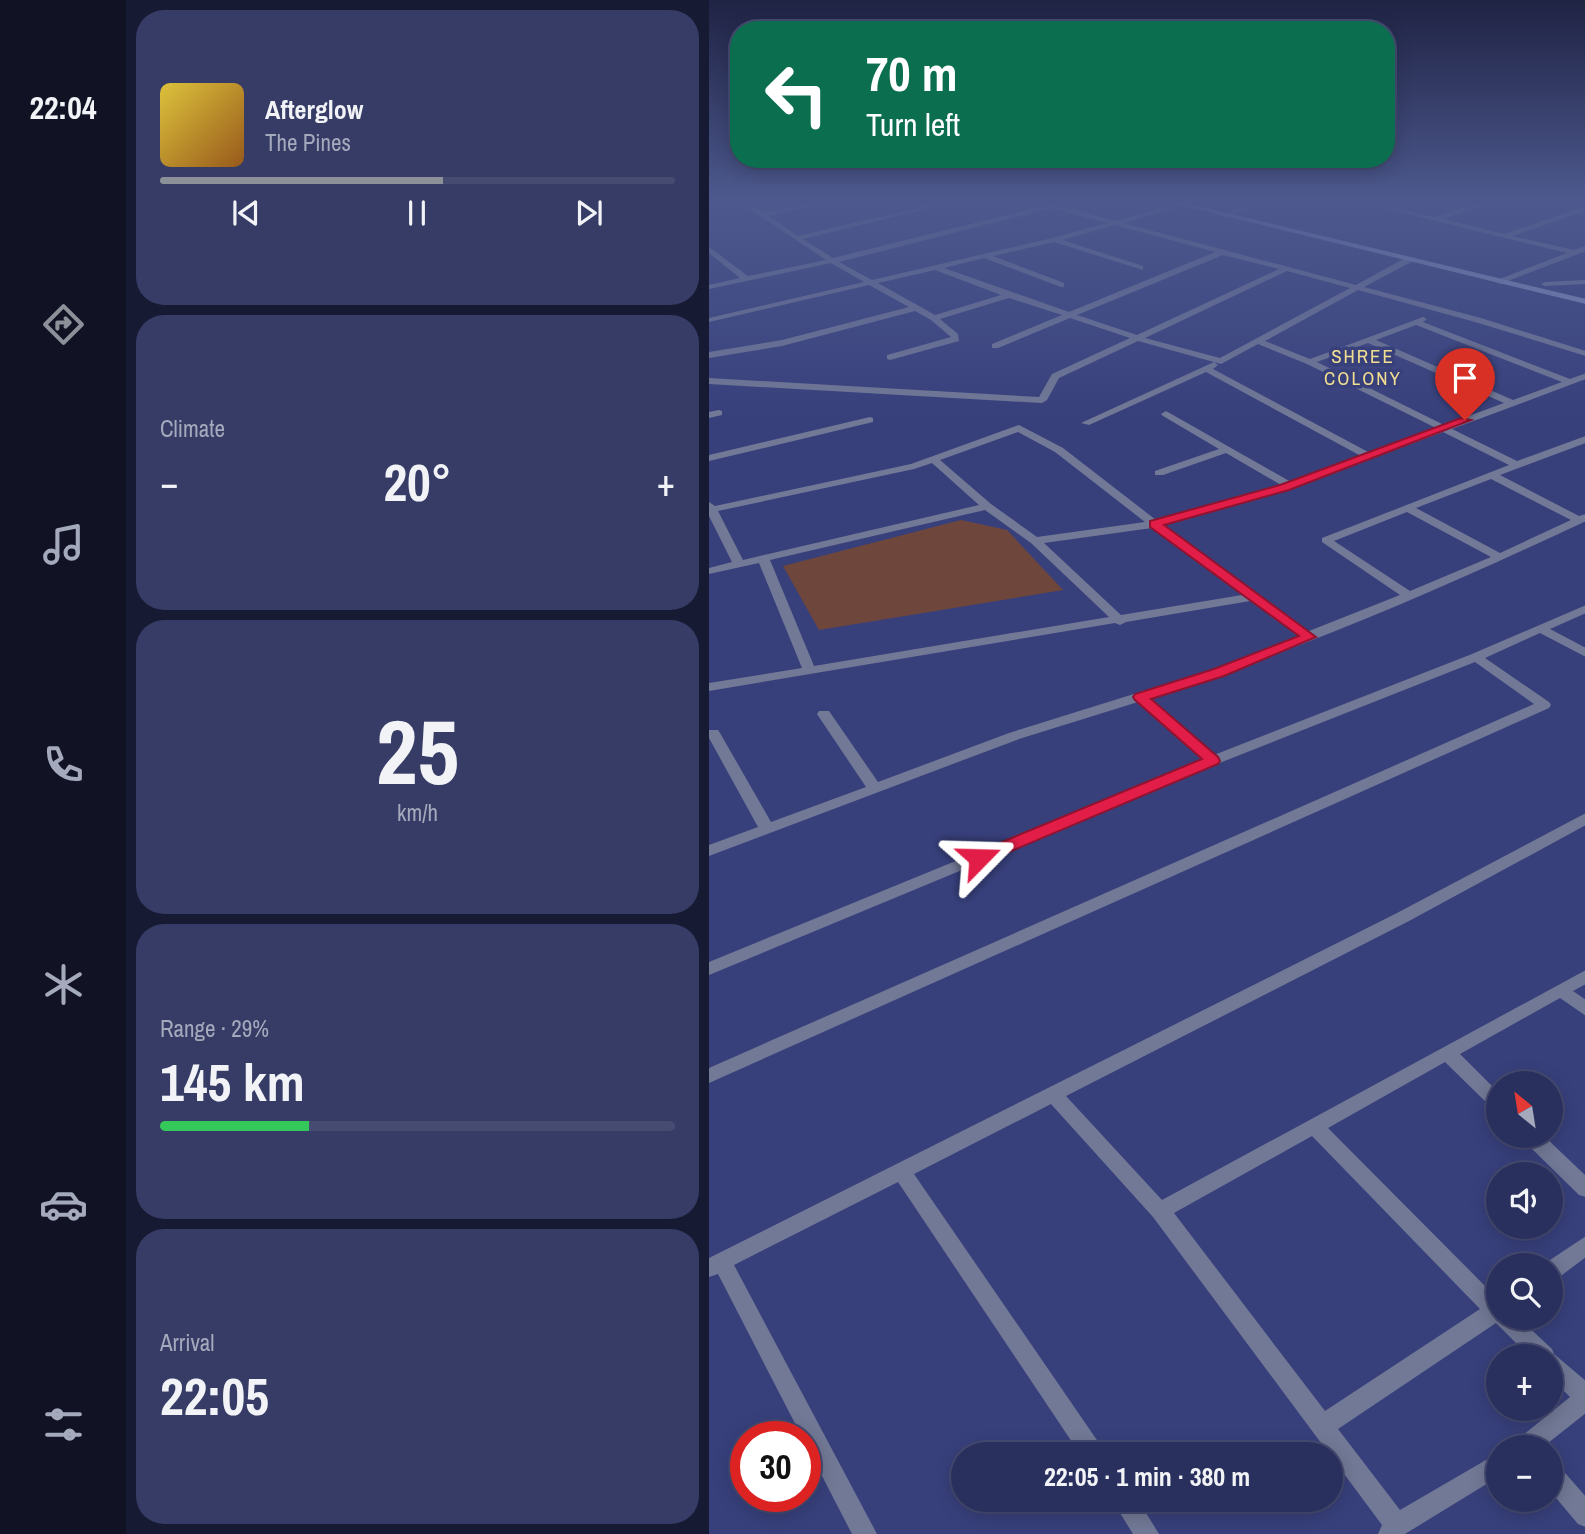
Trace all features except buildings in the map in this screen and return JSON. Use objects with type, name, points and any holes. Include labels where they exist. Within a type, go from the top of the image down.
[{"type":"main road","points":[[1467,274],[1585,302]]},
{"type":"main road","points":[[1500,274],[1585,294]]},
{"type":"street","points":[[739,274],[746,279]]},
{"type":"street","points":[[709,287],[772,274]]},
{"type":"street","points":[[854,274],[934,318],[956,339],[890,357]]},
{"type":"street","points":[[709,320],[905,274]]},
{"type":"street","points":[[952,274],[1137,338],[1221,361]]},
{"type":"street","points":[[1032,274],[1061,285]]},
{"type":"street","points":[[995,346],[1170,274]]},
{"type":"street","points":[[709,381],[1042,400],[1054,376],[1276,274]]},
{"type":"street","points":[[1298,274],[1443,311],[1585,354]]},
{"type":"street","points":[[1086,423],[1207,369],[1384,274]]},
{"type":"street","points":[[1500,282],[1516,274]]},
{"type":"street","points":[[1545,284],[1585,282]]},
{"type":"street","points":[[934,318],[1009,295]]},
{"type":"street","points":[[709,355],[783,343],[916,308]]},
{"type":"street","points":[[1310,362],[1443,311]]},
{"type":"street","points":[[1416,321],[1570,382]]},
{"type":"street","points":[[1369,340],[1512,403]]},
{"type":"street","points":[[1258,341],[1310,362],[1517,465]]},
{"type":"street","points":[[1207,369],[1368,456]]},
{"type":"street","points":[[1035,541],[1155,524],[1290,486],[1585,376]]},
{"type":"street","points":[[1166,414],[1290,486]]},
{"type":"street","points":[[709,458],[870,420]]},
{"type":"street","points":[[739,564],[710,508],[914,466],[1019,428],[1059,450],[1252,597],[1309,637]]},
{"type":"street","points":[[1410,596],[1326,540],[1585,439]]},
{"type":"street","points":[[1571,444],[1585,452]]},
{"type":"street","points":[[1159,473],[1227,449]]},
{"type":"street","points":[[933,459],[987,506],[1035,541],[1120,621]]},
{"type":"street","points":[[1492,475],[1582,519]]},
{"type":"street","points":[[709,571],[987,506]]},
{"type":"street","points":[[1409,509],[1500,557]]},
{"type":"street","points":[[709,851],[1014,736],[1219,673],[1410,596],[1582,519]]},
{"type":"street","points":[[763,558],[809,670]]},
{"type":"street","points":[[709,687],[1252,597]]},
{"type":"street","points":[[709,969],[1212,761],[1476,657],[1585,608]]},
{"type":"street","points":[[1541,629],[1585,653]]},
{"type":"street","points":[[709,1076],[1247,834],[1544,705],[1476,657]]},
{"type":"street","points":[[1140,697],[1212,761]]},
{"type":"street","points":[[824,714],[875,789]]},
{"type":"street","points":[[713,733],[767,829]]},
{"type":"street","points":[[865,1534],[716,1265],[1403,917],[1585,818]]},
{"type":"street","points":[[1160,1211],[1585,976]]},
{"type":"street","points":[[1561,990],[1585,1010]]},
{"type":"street","points":[[1447,1052],[1486,1091]]},
{"type":"street","points":[[1053,1094],[1160,1211],[1324,1425],[1393,1530],[1486,1472]]},
{"type":"street","points":[[1314,1126],[1486,1299]]},
{"type":"street","points":[[1544,1148],[1585,1189]]},
{"type":"street","points":[[901,1171],[1085,1442]]},
{"type":"street","points":[[1563,1261],[1585,1245]]},
{"type":"street","points":[[1324,1425],[1486,1320]]},
{"type":"street","points":[[1517,1330],[1532,1344]]},
{"type":"street","points":[[1541,1435],[1585,1397],[1563,1375]]},
{"type":"street","points":[[1563,1489],[1585,1516]]},
{"type":"street","points":[[1132,1512],[1147,1534]]},
{"type":"shaded area","points":[[961,520],[1007,530],[1063,590],[819,630],[783,566]]},
{"type":"district","name":"SHREE COLONY","points":[[1363,367]]},
{"type":"route","points":[[979,858],[1212,761],[1140,697],[1219,673],[1309,637],[1155,524],[1284,488],[1465,420]]}]
